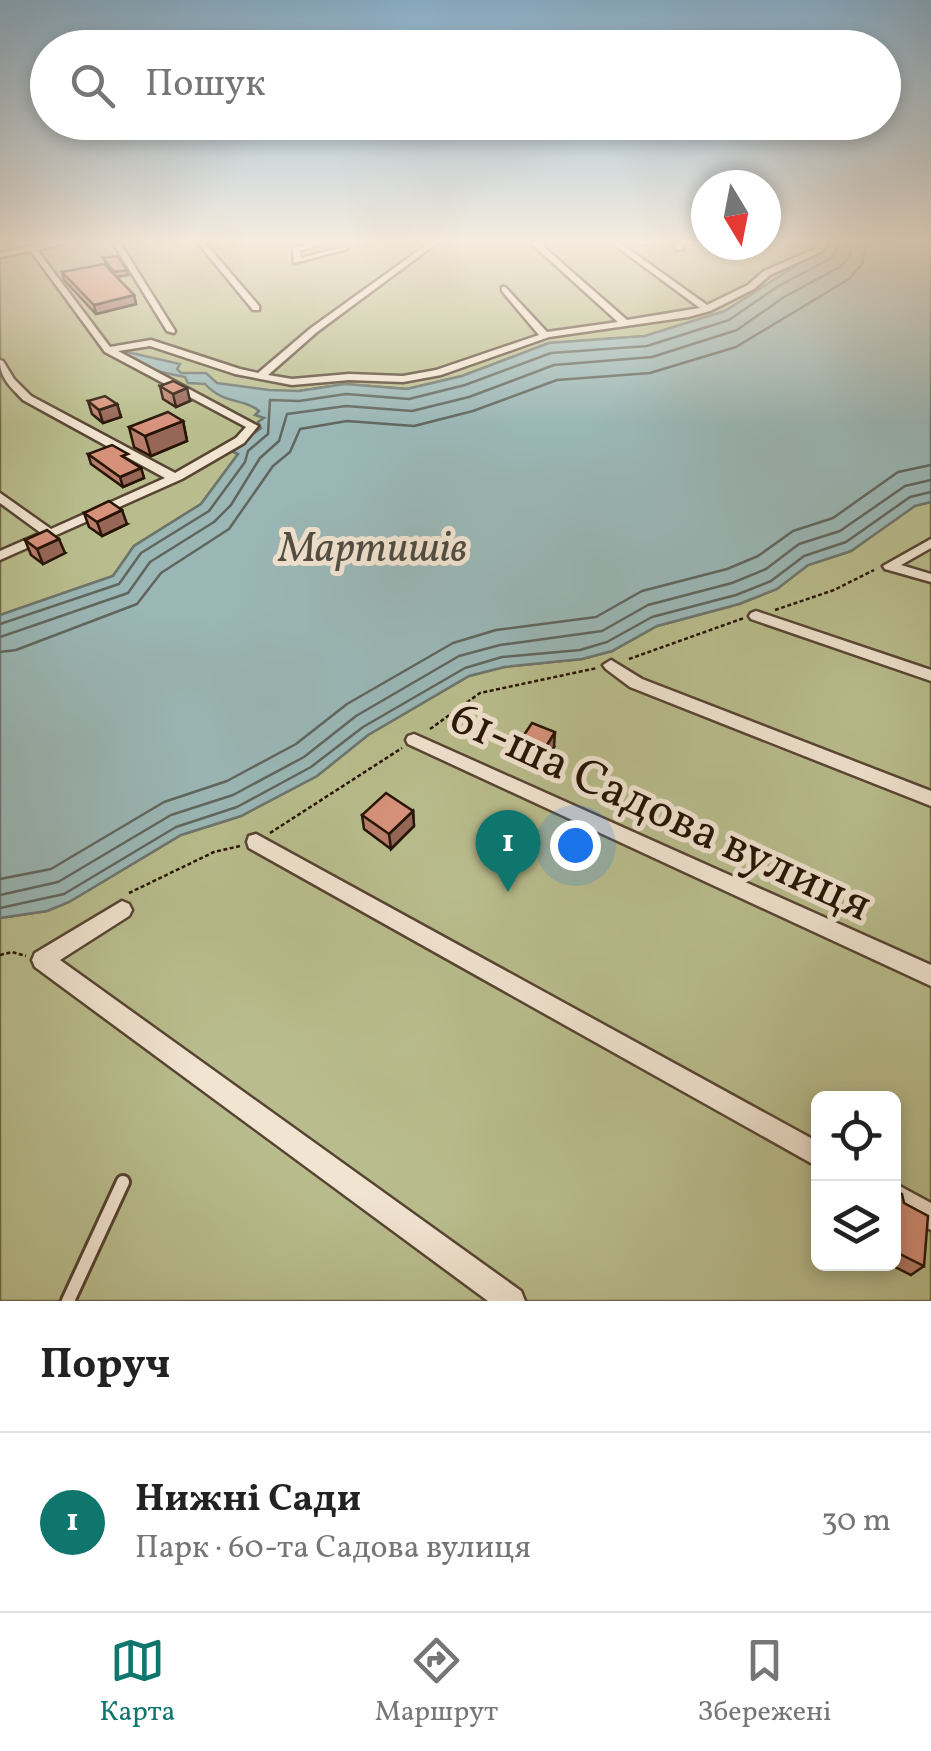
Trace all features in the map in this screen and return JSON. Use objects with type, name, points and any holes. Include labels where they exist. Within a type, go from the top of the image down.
[{"type":"street","points":[[0,556],[173,477],[241,442],[251,432],[250,422],[108,350],[74,304]]},
{"type":"street","points":[[154,304],[171,332]]},
{"type":"street","points":[[252,304],[256,308]]},
{"type":"street","points":[[260,376],[350,304]]},
{"type":"street","points":[[517,304],[544,336]]},
{"type":"street","points":[[603,304],[626,324]]},
{"type":"street","points":[[701,304],[707,308]]},
{"type":"street","points":[[108,350],[152,343],[292,382],[349,376],[403,379],[438,373],[544,336],[626,324],[716,304]]},
{"type":"street","points":[[0,362],[10,382],[26,398],[173,477]]},
{"type":"street","points":[[0,497],[49,533]]},
{"type":"street","points":[[890,566],[931,543]]},
{"type":"street","points":[[890,566],[931,578]]},
{"type":"street","points":[[756,616],[931,676]]},
{"type":"street","points":[[611,666],[636,683],[931,800]]},
{"type":"street","name":"61-ша Садова вулиця","points":[[414,740],[931,976]]},
{"type":"street","points":[[256,842],[811,1151]]},
{"type":"street","points":[[122,910],[42,960],[511,1301]]},
{"type":"street","points":[[901,1200],[931,1217]]},
{"type":"lane","points":[[68,1301],[123,1182]]},
{"type":"path","points":[[122,910],[122,896],[214,852],[256,842],[480,693],[611,666],[688,636],[834,590],[864,572],[890,566]]},
{"type":"path","points":[[0,956],[12,952],[42,960]]},
{"type":"green space","points":[[0,304],[736,304],[725,311],[645,336],[549,343],[462,376],[407,389],[345,384],[299,391],[239,446],[239,453],[201,504],[134,546],[113,576],[0,615]]},
{"type":"green space","points":[[931,502],[931,1301],[0,1301],[0,918],[47,911],[69,902],[181,835],[241,816],[317,776],[368,735],[469,676],[612,651],[657,626],[739,604],[777,589],[808,565],[851,551],[915,505]]},
{"type":"water","name":"Мартишів","points":[[736,304],[931,304],[931,502],[915,506],[851,551],[808,565],[777,589],[739,604],[657,626],[612,651],[582,659],[504,667],[469,676],[368,735],[317,776],[241,816],[181,835],[69,902],[47,911],[0,918],[0,615],[113,576],[134,546],[201,504],[238,454],[231,451],[261,428],[258,422],[264,418],[255,415],[259,411],[253,407],[220,396],[205,384],[188,383],[185,377],[156,371],[121,356],[123,351],[180,364],[177,369],[181,373],[206,373],[217,383],[269,390],[299,391],[345,384],[407,389],[462,376],[549,343],[645,336],[725,311]]},
{"type":"building","points":[[173,381],[187,388],[173,394],[160,386]]},
{"type":"building","points":[[105,396],[117,404],[99,410],[88,401]]},
{"type":"building","points":[[168,412],[183,421],[145,436],[129,427]]},
{"type":"building","points":[[112,445],[141,468],[120,477],[88,454]]},
{"type":"building","points":[[109,501],[122,510],[97,522],[84,513]]},
{"type":"building","points":[[47,530],[59,539],[37,549],[25,540]]},
{"type":"building","points":[[532,723],[555,732],[542,753],[518,744]]},
{"type":"building","points":[[386,793],[413,811],[389,834],[362,815]]},
{"type":"building","points":[[901,1194],[904,1203],[928,1216],[924,1266],[901,1254]]},
{"type":"place","name":"Нижні Сади","points":[[508,892]]}]
